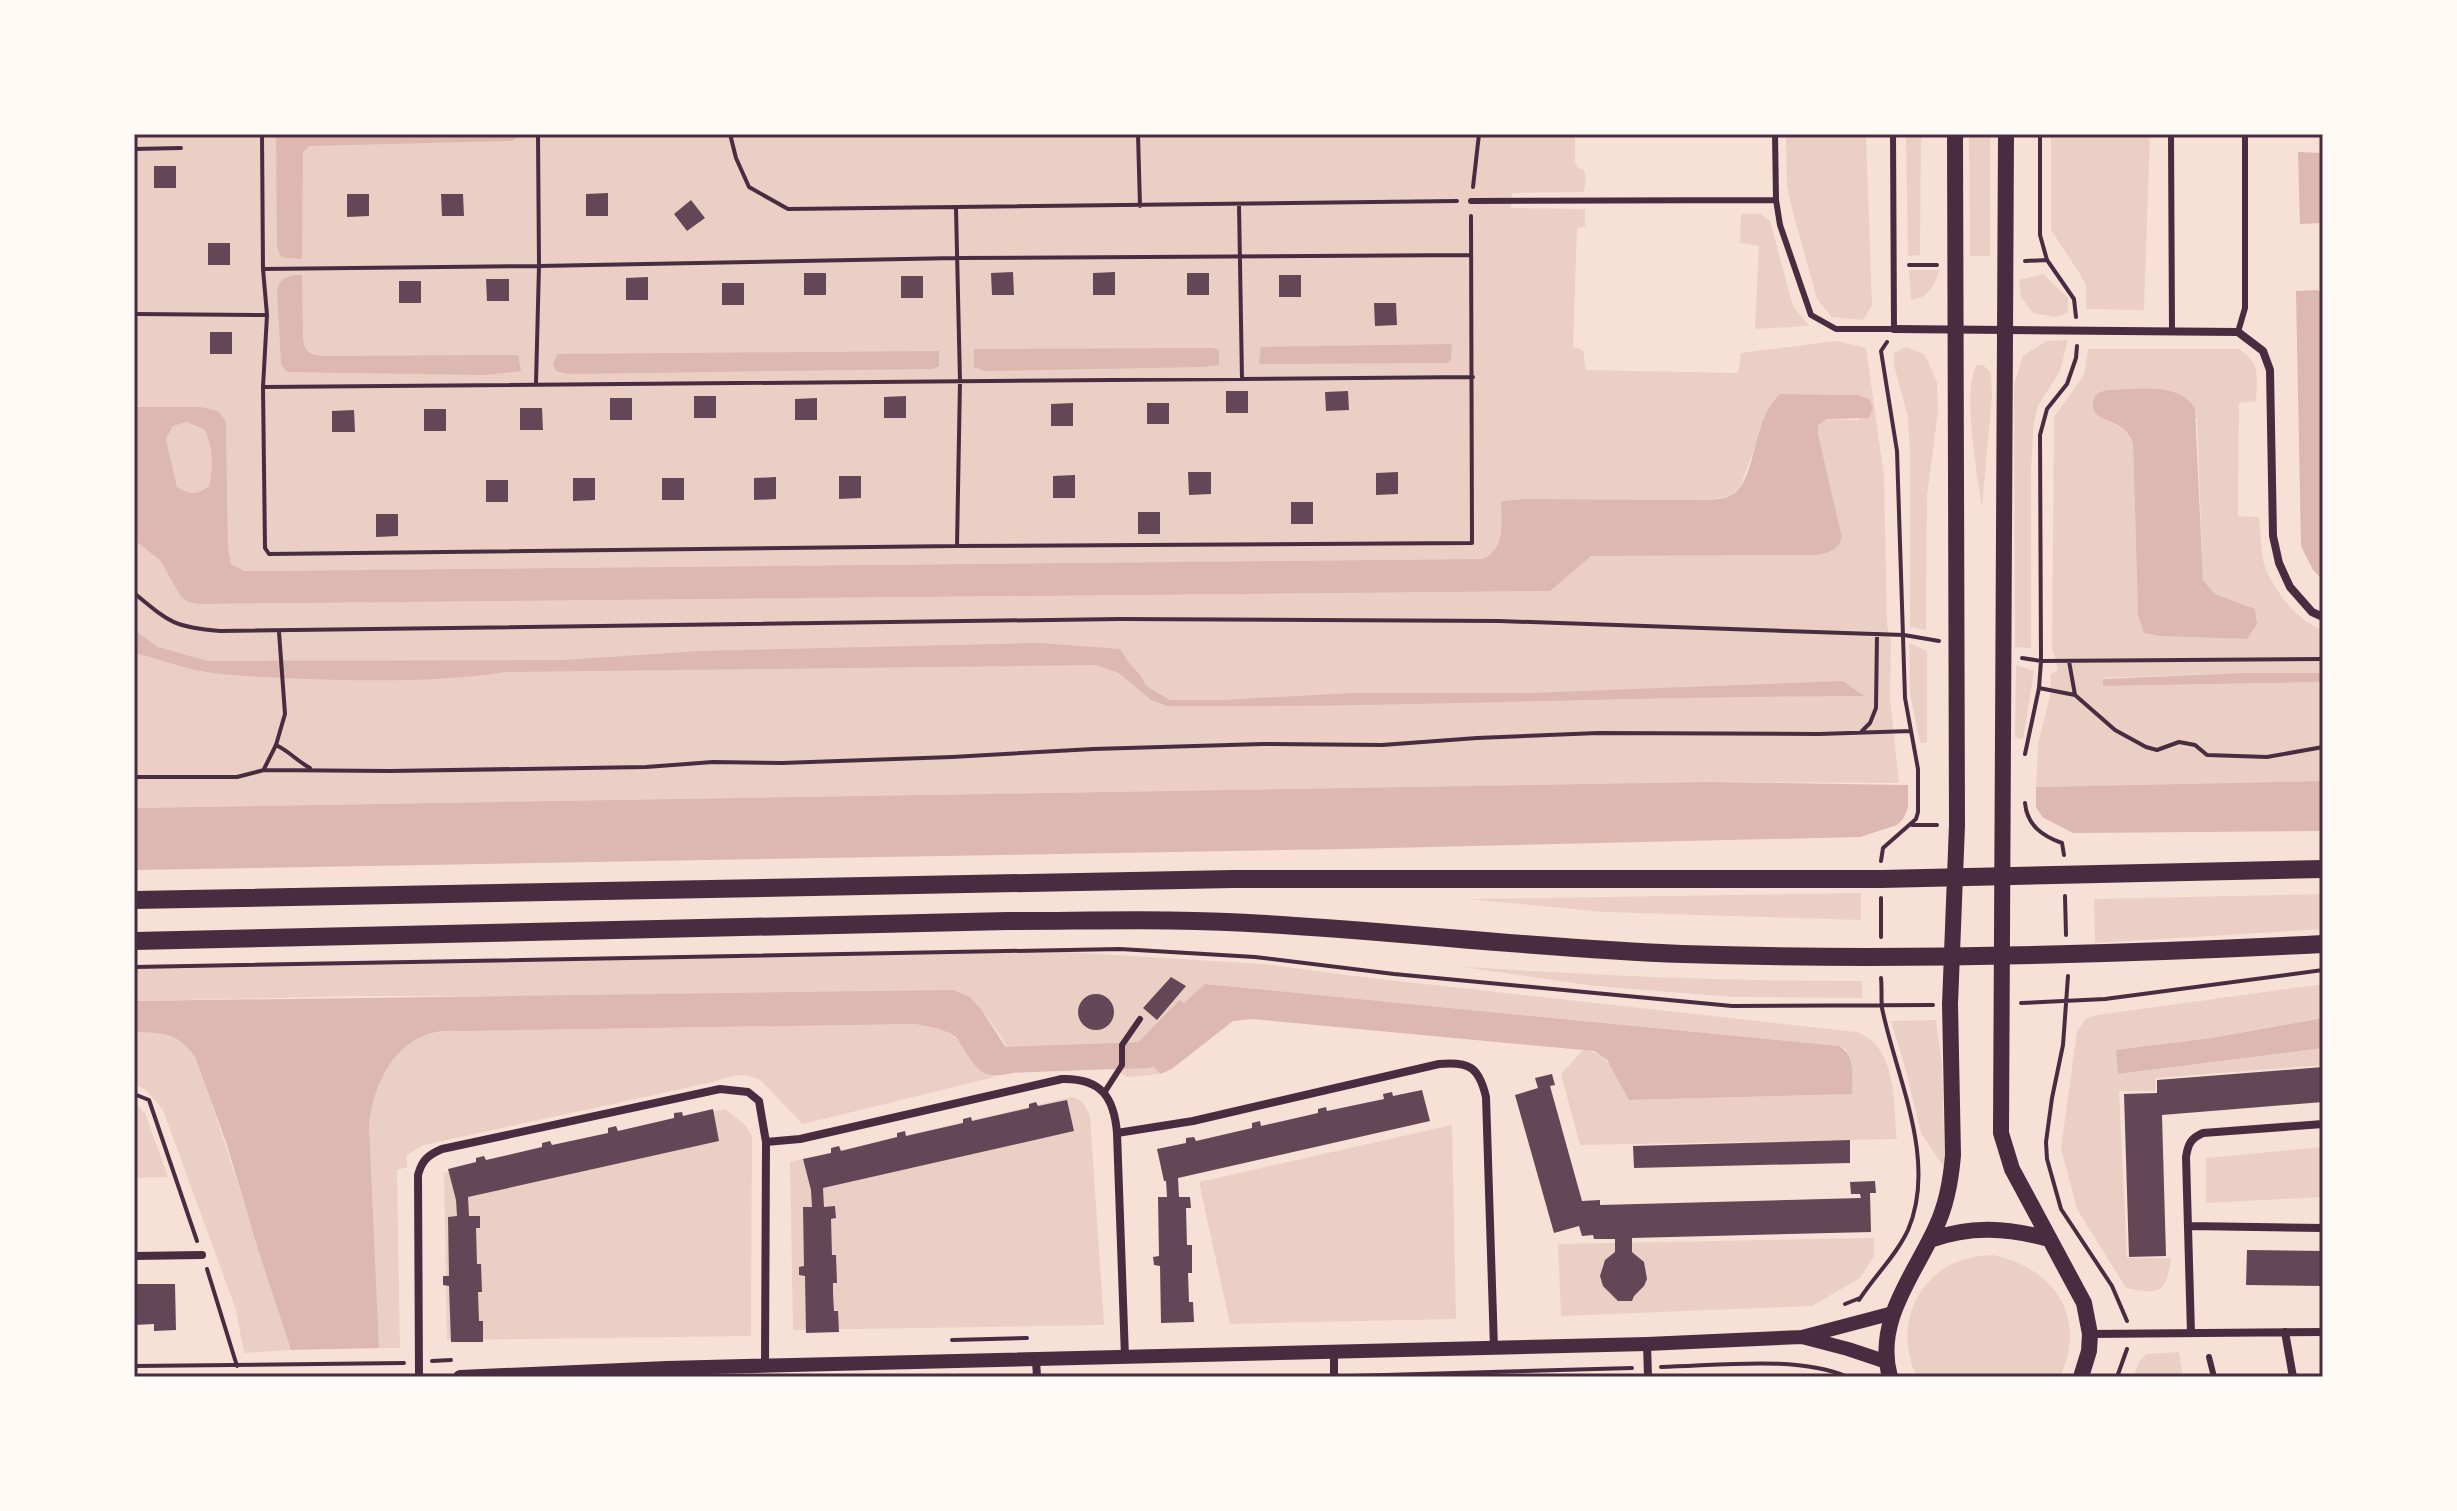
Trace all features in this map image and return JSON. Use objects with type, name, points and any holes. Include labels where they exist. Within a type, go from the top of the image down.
[{"type":"main road","points":[[1888,1370],[1893,1313],[1942,1214],[1952,1173],[1950,956],[1957,825],[1955,134]]},
{"type":"main road","points":[[2006,134],[2001,1133],[2012,1169],[2084,1303],[2090,1334],[2089,1351],[2081,1377]]},
{"type":"main road","points":[[134,900],[1233,879],[1881,879],[2323,869]]},
{"type":"main road","points":[[134,941],[1148,921],[1263,923],[1679,954],[1881,957],[2067,955],[2323,944]]},
{"type":"main road","points":[[1930,1240],[1957,1232],[1984,1229],[2014,1231],[2049,1239]]},
{"type":"street","points":[[1894,329],[2238,332],[2263,351],[2270,370],[2273,536],[2279,563],[2290,587],[2312,612],[2323,617]]},
{"type":"street","points":[[1117,1133],[1193,1121],[1439,1064],[1453,1062],[1466,1065],[1476,1071],[1486,1097],[1494,1348]]},
{"type":"street","points":[[766,1142],[800,1139],[1062,1079],[1094,1084],[1113,1107],[1117,1133],[1125,1358]]},
{"type":"street","points":[[419,1377],[418,1175],[421,1163],[430,1154],[720,1089],[748,1092],[759,1101],[766,1142],[765,1367]]},
{"type":"street","points":[[2191,1333],[2186,1157],[2193,1137],[2203,1133],[2323,1124]]},
{"type":"street","points":[[2189,1226],[2323,1228]]},
{"type":"street","points":[[134,1256],[202,1255]]},
{"type":"street","points":[[460,1377],[588,1371],[740,1372],[765,1367],[1647,1344],[1802,1337],[1893,1313]]},
{"type":"street","points":[[2285,1332],[2293,1377]]},
{"type":"street","points":[[2090,1334],[2323,1332]]},
{"type":"street","points":[[1802,1337],[1848,1349],[1888,1370]]},
{"type":"street","points":[[1647,1344],[1647,1372]]},
{"type":"street","points":[[1334,1352],[1334,1377]]},
{"type":"street","points":[[1036,1360],[1037,1377]]},
{"type":"lane","points":[[1775,134],[1776,200],[1780,225],[1811,315],[1836,329],[1894,329],[1893,134]]},
{"type":"lane","points":[[2171,134],[2172,331]]},
{"type":"lane","points":[[2238,332],[2245,308],[2245,134]]},
{"type":"lane","points":[[1471,201],[1776,200]]},
{"type":"lane","points":[[1104,1093],[1122,1065],[1122,1045],[1140,1019]]},
{"type":"lane","points":[[2209,1357],[2214,1377]]},
{"type":"path","points":[[262,134],[263,269],[267,315],[263,387],[265,548],[269,554],[1472,543],[1471,201],[1479,134]]},
{"type":"path","points":[[536,383],[538,134]]},
{"type":"path","points":[[730,134],[736,158],[749,187],[788,209],[1471,201]]},
{"type":"path","points":[[1138,134],[1140,206]]},
{"type":"path","points":[[2024,768],[2041,661],[2040,435],[2047,409],[2067,384],[2076,358],[2077,331],[2074,299],[2047,260],[2040,235],[2040,134]]},
{"type":"path","points":[[134,149],[181,148]]},
{"type":"path","points":[[1239,204],[1242,379]]},
{"type":"path","points":[[956,209],[960,381],[957,546]]},
{"type":"path","points":[[263,269],[957,258],[1471,255]]},
{"type":"path","points":[[134,314],[267,315]]},
{"type":"path","points":[[1850,1324],[1860,1298],[1890,1261],[1907,1232],[1916,1197],[1917,1175],[1913,1124],[1882,1006],[1883,848],[1912,825],[1918,812],[1918,769],[1905,698],[1897,451],[1881,351],[1894,329]]},
{"type":"path","points":[[263,387],[1473,377]]},
{"type":"path","points":[[134,593],[168,621],[181,626],[220,631],[1151,619],[1499,621],[1904,635]]},
{"type":"path","points":[[264,770],[276,745],[285,714],[279,632]]},
{"type":"path","points":[[1861,733],[1870,723],[1876,708],[1877,634]]},
{"type":"path","points":[[2041,661],[2323,659]]},
{"type":"path","points":[[2069,661],[2075,695]]},
{"type":"path","points":[[2039,688],[2075,695],[2115,730],[2157,750],[2179,742],[2195,745],[2207,755],[2267,757],[2323,747]]},
{"type":"path","points":[[134,777],[237,777],[264,770],[312,769],[390,771],[646,767],[713,762],[782,763],[1263,744],[1382,745],[1598,733],[1911,731]]},
{"type":"path","points":[[276,745],[312,769]]},
{"type":"path","points":[[2025,794],[2025,810],[2031,822],[2064,847],[2068,1002],[2046,1142],[2047,1159],[2061,1209],[2112,1286],[2124,1311],[2128,1333],[2125,1360],[2117,1377]]},
{"type":"path","points":[[134,967],[1120,949],[1255,957],[1732,1006],[1950,1004]]},
{"type":"path","points":[[2001,1004],[2105,999],[2323,970]]},
{"type":"path","points":[[134,1094],[149,1100],[237,1366]]},
{"type":"path","points":[[134,1366],[401,1363]]},
{"type":"path","points":[[1334,1377],[1647,1372],[1796,1364],[1830,1370],[1848,1377]]},
{"type":"shaded area","points":[[134,134],[1575,134],[1575,162],[1578,168],[1584,170],[1584,192],[1512,193],[1511,208],[1585,209],[1585,227],[1577,228],[1573,347],[1583,350],[1586,370],[1738,373],[1741,353],[1836,341],[1866,348],[1884,476],[1887,624],[1891,641],[1890,698],[1899,783],[1706,782],[134,808],[134,533],[139,543],[160,560],[181,597],[198,604],[1549,591],[1590,556],[1816,555],[1842,537],[1818,425],[1827,419],[1859,420],[1858,395],[1780,394],[1773,400],[1740,487],[1732,495],[1710,500],[1501,501],[1499,542],[1490,555],[1482,559],[244,571],[231,564],[228,547],[226,422],[200,407],[134,407]]},
{"type":"shaded area","points":[[276,134],[523,134],[512,141],[309,146],[303,152],[302,259],[280,256],[277,246]]},
{"type":"shaded area","points":[[1786,134],[1866,134],[1872,305],[1863,320],[1832,317],[1817,299],[1787,186]]},
{"type":"shaded area","points":[[1906,134],[1923,134],[1920,255],[1908,256]]},
{"type":"shaded area","points":[[1969,134],[1990,134],[1990,256],[1970,256]]},
{"type":"shaded area","points":[[2051,134],[2150,134],[2144,310],[2086,309],[2086,286],[2051,230]]},
{"type":"shaded area","points":[[2298,152],[2323,153],[2323,223],[2300,224]]},
{"type":"shaded area","points":[[1741,214],[1760,214],[1770,221],[1791,299],[1809,326],[1755,329],[1759,246],[1740,243]]},
{"type":"shaded area","points":[[1909,270],[1940,270],[1930,290],[1911,300]]},
{"type":"shaded area","points":[[2043,274],[2068,298],[2068,313],[2055,317],[2033,313],[2021,297],[2019,280]]},
{"type":"shaded area","points":[[302,275],[303,339],[311,353],[323,356],[518,355],[521,371],[485,375],[287,372],[281,364],[277,291],[282,280]]},
{"type":"shaded area","points":[[2296,291],[2323,292],[2323,580],[2313,570],[2301,546]]},
{"type":"shaded area","points":[[2068,340],[2060,371],[2038,406],[2034,422],[2031,648],[2015,647],[2014,385],[2023,356],[2046,341]]},
{"type":"shaded area","points":[[1452,344],[1448,363],[1259,364],[1261,347]]},
{"type":"shaded area","points":[[1906,347],[1925,355],[1937,382],[1938,411],[1927,496],[1926,630],[1910,627],[1908,417],[1894,365],[1894,353]]},
{"type":"shaded area","points":[[974,349],[1219,350],[1219,365],[1203,367],[986,371],[974,367]]},
{"type":"shaded area","points":[[2088,349],[2239,349],[2254,365],[2256,401],[2239,403],[2238,516],[2259,517],[2263,561],[2275,586],[2296,613],[2323,630],[2323,673],[2103,678],[2104,686],[2323,682],[2323,781],[2036,787],[2038,744],[2050,696],[2051,674],[2058,670],[2052,647],[2054,417],[2084,375]],"holes":[[[2102,418],[2197,418],[2203,580],[2215,594],[2255,609],[2254,629],[2247,639],[2144,633],[2138,616],[2133,443],[2123,428]]]},
{"type":"shaded area","points":[[939,351],[939,366],[933,369],[568,374],[556,371],[553,364],[557,354]]},
{"type":"shaded area","points":[[1977,365],[1983,365],[1991,373],[1992,396],[1982,508],[1970,413],[1972,377]]},
{"type":"shaded area","points":[[2107,390],[2168,391],[2188,400],[2195,409],[2203,580],[2215,594],[2255,609],[2257,624],[2247,639],[2144,633],[2138,616],[2133,443],[2123,429],[2102,418],[2093,408],[2095,397]]},
{"type":"shaded area","points":[[1780,394],[1858,395],[1869,399],[1873,407],[1869,418],[1827,419],[1818,425],[1842,537],[1836,548],[1817,555],[1591,556],[1550,591],[198,604],[181,597],[160,560],[138,543],[134,533],[134,407],[200,407],[218,411],[226,422],[228,547],[231,564],[244,571],[1482,559],[1490,555],[1499,542],[1501,501],[1710,500],[1732,495],[1748,473],[1771,404]],"holes":[[[187,422],[205,430],[212,457],[209,486],[190,493],[177,487],[166,439],[173,426]]]},
{"type":"shaded area","points":[[187,422],[205,430],[212,457],[209,486],[193,493],[177,488],[166,439],[173,426]]},
{"type":"shaded area","points":[[134,630],[158,647],[208,661],[564,660],[699,651],[1040,643],[1120,649],[1146,686],[1170,700],[1351,693],[1528,693],[1843,681],[1864,696],[1167,706],[1151,700],[1119,673],[1096,665],[506,672],[423,680],[312,679],[211,673],[187,668],[134,653]]},
{"type":"shaded area","points":[[1909,643],[1927,651],[1927,743],[1920,743],[1910,694]]},
{"type":"shaded area","points":[[2016,665],[2034,671],[2023,739],[2015,738]]},
{"type":"shaded area","points":[[2323,673],[2323,682],[2103,686],[2103,679]]},
{"type":"shaded area","points":[[2323,781],[2323,831],[2073,833],[2044,818],[1916,819],[1860,837],[134,870],[134,808],[1706,782],[2035,787]]},
{"type":"shaded area","points":[[1861,893],[1861,920],[1603,912],[1469,899]]},
{"type":"shaded area","points":[[2323,894],[2323,929],[2095,943],[2094,899]]},
{"type":"shaded area","points":[[926,951],[1066,952],[1264,964],[1857,1032],[1880,1050],[1887,1063],[1897,1139],[1580,1145],[1561,1074],[1583,1050],[1607,1061],[1629,1100],[1851,1094],[1852,1074],[1846,1049],[1839,1046],[1205,984],[1184,1004],[1180,1001],[1133,1046],[1161,1074],[1127,1077],[1113,1068],[1013,1073],[1014,1065],[1006,1045],[970,997],[365,996],[134,1001],[134,966]]},
{"type":"shaded area","points":[[1456,966],[1659,977],[1862,981],[1862,998],[1733,997],[1595,986]]},
{"type":"shaded area","points":[[1205,984],[1839,1046],[1851,1061],[1852,1094],[1629,1100],[1607,1060],[1594,1051],[1252,1019],[1233,1021],[1161,1074],[1133,1047],[1180,1000],[1184,1003]]},
{"type":"shaded area","points":[[2323,984],[2323,1018],[2116,1051],[2119,1074],[2323,1048],[2323,1065],[2156,1078],[2155,1091],[2119,1091],[2127,1258],[2171,1258],[2167,1278],[2159,1289],[2126,1288],[2077,1209],[2061,1148],[2077,1032],[2085,1019]]},
{"type":"shaded area","points":[[953,990],[970,997],[981,1009],[1014,1060],[1013,1073],[995,1075],[983,1072],[973,1063],[956,1037],[914,1024],[448,1031],[421,1037],[397,1054],[381,1079],[369,1122],[379,1348],[294,1377],[291,1350],[227,1145],[195,1057],[175,1038],[134,1032],[134,1001]]},
{"type":"shaded area","points":[[2323,1018],[2323,1048],[2118,1074],[2116,1050],[2212,1038]]},
{"type":"shaded area","points":[[1936,1020],[1942,1065],[1945,1169],[1921,1133],[1891,1021]]},
{"type":"shaded area","points":[[914,1024],[939,1029],[953,1036],[981,1069],[995,1077],[803,1124],[762,1082],[750,1076],[738,1076],[424,1145],[407,1155],[407,1167],[397,1170],[400,1348],[379,1348],[369,1122],[381,1079],[397,1054],[421,1037],[448,1031]]},
{"type":"shaded area","points":[[134,1032],[175,1038],[195,1057],[291,1350],[244,1353],[236,1310],[163,1110],[146,1090],[134,1084]]},
{"type":"shaded area","points":[[1072,1097],[1081,1102],[1090,1116],[1104,1325],[793,1330],[790,1162]]},
{"type":"shaded area","points":[[134,1102],[145,1113],[168,1177],[134,1178]]},
{"type":"shaded area","points":[[725,1109],[745,1125],[752,1136],[751,1336],[447,1340],[444,1173]]},
{"type":"shaded area","points":[[1452,1125],[1456,1319],[1230,1324],[1199,1182]]},
{"type":"shaded area","points":[[2323,1147],[2323,1197],[2206,1203],[2206,1158]]},
{"type":"shaded area","points":[[1874,1238],[1874,1256],[1860,1278],[1812,1306],[1561,1316],[1558,1244]]},
{"type":"shaded area","points":[[1992,1255],[2014,1261],[2033,1271],[2060,1298],[2070,1334],[2068,1355],[2060,1377],[1917,1377],[1908,1346],[1908,1330],[1916,1300],[1936,1274],[1950,1265]]},
{"type":"shaded area","points":[[2179,1352],[2183,1377],[2133,1377],[2146,1354]]},
{"type":"pier","points":[[1908,782],[2036,783],[2036,807],[2047,824],[1917,823],[1894,828],[1908,808]]},
{"type":"pier","points":[[383,1348],[383,1377],[290,1377],[287,1350]]},
{"type":"building","points":[[154,166],[176,166],[176,188],[154,188]]},
{"type":"building","points":[[608,193],[608,216],[586,216],[586,194]]},
{"type":"building","points":[[347,194],[369,194],[369,216],[347,217]]},
{"type":"building","points":[[441,194],[463,194],[464,216],[442,216]]},
{"type":"building","points":[[691,200],[705,218],[687,231],[674,214]]},
{"type":"building","points":[[208,243],[230,243],[230,265],[208,265]]},
{"type":"building","points":[[1013,272],[1014,295],[992,295],[991,273]]},
{"type":"building","points":[[1115,272],[1115,295],[1093,295],[1093,273]]},
{"type":"building","points":[[804,273],[826,273],[826,295],[804,295]]},
{"type":"building","points":[[1187,273],[1209,273],[1209,295],[1187,295]]},
{"type":"building","points":[[1279,275],[1301,275],[1301,297],[1279,297]]},
{"type":"building","points":[[901,276],[923,276],[923,298],[901,298]]},
{"type":"building","points":[[648,277],[648,300],[626,300],[626,278]]},
{"type":"building","points":[[486,279],[509,279],[509,301],[487,301]]},
{"type":"building","points":[[399,281],[421,281],[421,303],[399,303]]},
{"type":"building","points":[[722,283],[744,283],[744,305],[722,305]]},
{"type":"building","points":[[1374,303],[1396,303],[1397,325],[1375,326]]},
{"type":"building","points":[[210,332],[232,332],[232,354],[210,354]]},
{"type":"building","points":[[1226,391],[1248,391],[1248,413],[1226,413]]},
{"type":"building","points":[[1348,391],[1349,410],[1326,411],[1325,392]]},
{"type":"building","points":[[694,396],[716,396],[716,418],[694,418]]},
{"type":"building","points":[[906,396],[906,418],[884,418],[884,397]]},
{"type":"building","points":[[610,398],[632,398],[632,420],[610,420]]},
{"type":"building","points":[[817,398],[817,420],[795,420],[795,399]]},
{"type":"building","points":[[1073,403],[1073,426],[1051,426],[1051,404]]},
{"type":"building","points":[[1147,403],[1169,403],[1169,424],[1147,424]]},
{"type":"building","points":[[520,408],[542,408],[543,430],[520,430]]},
{"type":"building","points":[[424,409],[446,409],[446,431],[424,431]]},
{"type":"building","points":[[354,410],[355,432],[332,432],[332,411]]},
{"type":"building","points":[[1188,472],[1211,472],[1211,494],[1189,495]]},
{"type":"building","points":[[1398,472],[1398,494],[1376,495],[1376,473]]},
{"type":"building","points":[[1075,475],[1075,498],[1053,498],[1053,476]]},
{"type":"building","points":[[839,476],[861,476],[861,498],[839,499]]},
{"type":"building","points":[[776,477],[776,499],[754,500],[754,478]]},
{"type":"building","points":[[573,478],[595,478],[595,500],[573,501]]},
{"type":"building","points":[[662,478],[684,478],[684,500],[662,500]]},
{"type":"building","points":[[486,480],[508,480],[508,502],[486,502]]},
{"type":"building","points":[[1291,502],[1313,502],[1313,524],[1291,524]]},
{"type":"building","points":[[1138,512],[1160,512],[1160,534],[1138,534]]},
{"type":"building","points":[[376,514],[398,514],[398,536],[376,537]]},
{"type":"building","points":[[1171,977],[1186,986],[1157,1020],[1143,1008]]},
{"type":"building","points":[[1096,994],[1109,999],[1114,1012],[1109,1025],[1096,1030],[1083,1025],[1078,1012],[1083,999]]},
{"type":"building","points":[[2323,1067],[2323,1102],[2162,1115],[2166,1256],[2129,1257],[2124,1094],[2157,1093],[2157,1080]]},
{"type":"building","points":[[1552,1074],[1555,1085],[1550,1086],[1582,1201],[1600,1200],[1600,1205],[1861,1198],[1860,1194],[1851,1194],[1850,1182],[1875,1181],[1876,1193],[1870,1193],[1871,1232],[1632,1238],[1632,1252],[1644,1262],[1647,1279],[1632,1301],[1618,1301],[1603,1286],[1600,1276],[1605,1260],[1615,1252],[1615,1239],[1582,1236],[1579,1226],[1554,1233],[1515,1095],[1538,1088],[1535,1078]]},
{"type":"building","points":[[1422,1090],[1430,1121],[1178,1178],[1179,1197],[1190,1197],[1191,1208],[1186,1208],[1187,1245],[1192,1245],[1192,1273],[1188,1273],[1189,1302],[1193,1302],[1194,1322],[1161,1323],[1160,1266],[1154,1265],[1153,1257],[1159,1256],[1158,1197],[1167,1197],[1157,1149],[1186,1143],[1186,1138],[1194,1137],[1196,1141],[1252,1128],[1252,1123],[1260,1121],[1261,1126],[1318,1113],[1318,1109],[1326,1107],[1327,1111],[1384,1099],[1383,1094],[1392,1092],[1393,1096]]},
{"type":"building","points":[[1067,1100],[1074,1131],[823,1188],[824,1207],[835,1206],[836,1218],[831,1219],[837,1283],[833,1283],[833,1293],[839,1332],[806,1333],[805,1276],[799,1275],[799,1267],[804,1266],[803,1207],[812,1207],[803,1159],[831,1153],[831,1148],[839,1146],[841,1151],[897,1137],[897,1133],[905,1131],[906,1136],[963,1123],[963,1119],[971,1117],[972,1121],[1029,1108],[1029,1104],[1036,1102],[1038,1106]]},
{"type":"building","points":[[713,1109],[719,1141],[468,1197],[469,1216],[480,1216],[480,1228],[476,1228],[477,1264],[481,1264],[482,1292],[478,1292],[483,1342],[451,1342],[449,1286],[443,1285],[443,1276],[449,1276],[448,1217],[457,1216],[448,1169],[476,1162],[476,1158],[484,1156],[486,1160],[542,1147],[542,1143],[550,1141],[552,1145],[608,1133],[608,1128],[616,1126],[618,1131],[674,1118],[674,1113],[682,1112],[683,1116]]},
{"type":"building","points":[[1850,1140],[1850,1163],[1634,1168],[1633,1146]]},
{"type":"building","points":[[2247,1250],[2323,1251],[2323,1286],[2246,1285]]},
{"type":"building","points":[[134,1284],[175,1284],[176,1330],[154,1331],[154,1324],[134,1325]]},
{"type":"waterway","points":[[984,1046],[1001,1060],[1147,1055],[1172,1041]]}]
